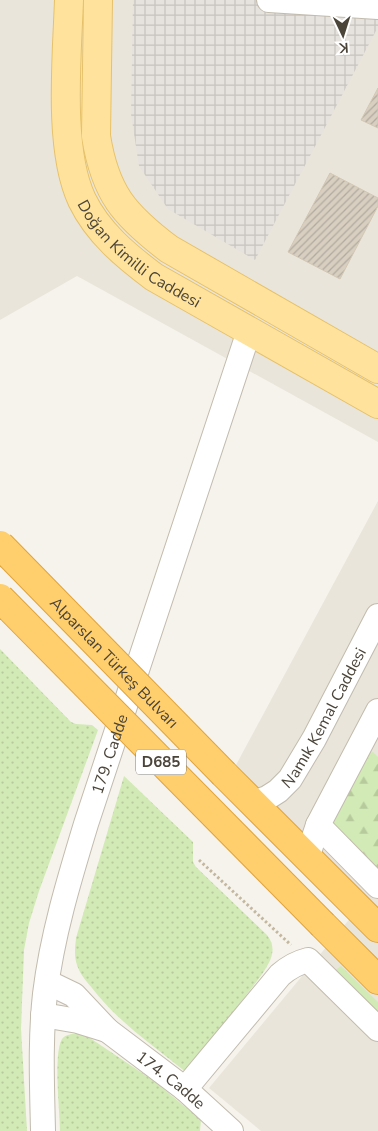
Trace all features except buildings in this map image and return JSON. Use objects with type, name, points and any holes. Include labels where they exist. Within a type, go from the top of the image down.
[{"type":"highway","name":"Alparslan Türkeş Bulvarı","points":[[0,545],[252,804],[378,928]]},
{"type":"highway","name":"D685","points":[[0,598],[378,980]]},
{"type":"main road","name":"Doğan Kimilli Caddesi","points":[[69,0],[67,64],[68,136],[74,177],[82,200],[94,221],[130,258],[154,277],[378,404]]},
{"type":"main road","name":"Doğan Kimilli Caddesi","points":[[98,0],[96,136],[106,178],[115,198],[130,216],[169,249],[378,369]]},
{"type":"street","points":[[269,0],[378,7]]},
{"type":"street","name":"179. Cadde","points":[[43,1131],[41,1058],[43,1015],[47,982],[61,911],[86,824],[249,331]]},
{"type":"street","name":"Namık Kemal Caddesi","points":[[252,804],[272,794],[290,779],[314,739],[378,616]]},
{"type":"street","points":[[308,858],[318,825],[372,739],[378,711]]},
{"type":"street","points":[[318,825],[378,886]]},
{"type":"street","points":[[185,1090],[280,974],[288,967],[308,960],[378,1029]]},
{"type":"street","points":[[47,982],[74,995],[107,1030]]},
{"type":"street","points":[[43,1015],[107,1030]]},
{"type":"street","name":"174. Cadde","points":[[107,1030],[185,1090],[231,1131]]},
{"type":"path","points":[[199,860],[308,960]]},
{"type":"shaded area","points":[[0,0],[378,0],[378,442],[77,276],[0,320]]},
{"type":"shaded area","points":[[133,0],[378,0],[378,27],[255,260],[168,209],[139,166],[131,114]]},
{"type":"shaded area","points":[[378,501],[378,1131],[261,1131],[209,1088],[367,898],[236,765]]},
{"type":"green space","points":[[0,649],[71,722],[92,725],[98,730],[39,891],[29,923],[24,950],[21,1029],[27,1131],[0,1131]]},
{"type":"green space","points":[[373,752],[378,757],[378,868],[375,872],[327,825],[365,754]]},
{"type":"green space","points":[[124,776],[193,842],[193,862],[196,867],[271,941],[271,957],[263,972],[187,1073],[113,1012],[85,980],[76,962],[76,938]]},
{"type":"green space","points":[[341,966],[378,1002],[378,1017],[333,972]]},
{"type":"green space","points":[[79,1034],[90,1038],[154,1081],[201,1120],[200,1131],[60,1131],[59,1046],[65,1036]]}]
